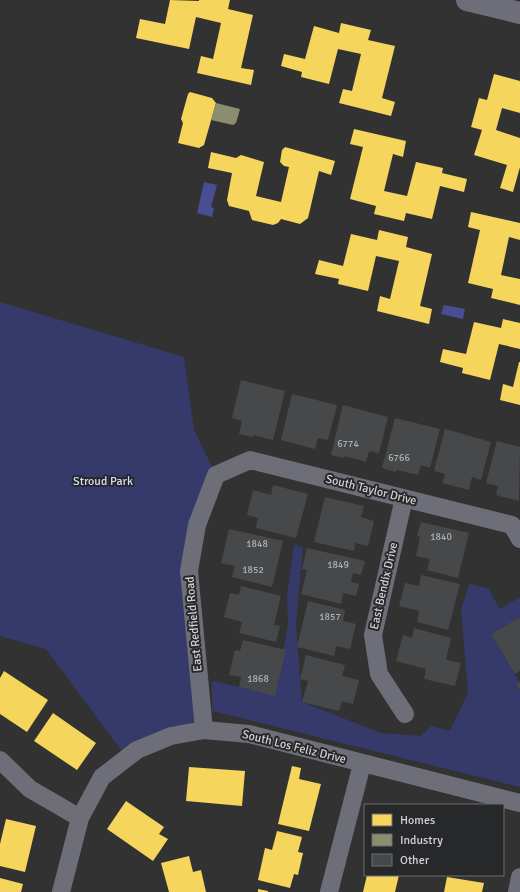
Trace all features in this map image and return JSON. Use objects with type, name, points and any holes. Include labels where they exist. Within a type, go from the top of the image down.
[{"type":"main road","points":[[467,0],[518,8]]},
{"type":"street","name":"South Taylor Drive","points":[[216,475],[250,460],[512,526],[520,539]]},
{"type":"street","name":"East Redfield Road","points":[[204,730],[189,571],[197,525],[216,475]]},
{"type":"street","name":"East Bendix Drive","points":[[404,498],[373,635],[379,674],[405,714]]},
{"type":"street","name":"South Los Feliz Drive","points":[[80,818],[102,777],[137,750],[171,736],[204,730],[249,734],[520,803]]},
{"type":"street","points":[[0,760],[30,789],[80,818],[61,892]]},
{"type":"street","points":[[329,892],[362,764]]},
{"type":"street","points":[[517,892],[520,877]]},
{"type":"green space","name":"Stroud Park","points":[[0,302],[184,357],[194,430],[216,475],[189,571],[204,730],[127,758],[46,649],[0,636]]},
{"type":"green space","points":[[294,545],[303,547],[296,624],[302,702],[381,733],[421,736],[431,726],[450,731],[468,693],[461,610],[469,584],[488,588],[500,609],[520,597],[520,617],[491,634],[520,683],[520,787],[212,711],[212,681],[275,695],[288,624],[287,595]]},
{"type":"shaded area","points":[[204,182],[217,185],[211,207],[214,208],[212,217],[197,213]]},
{"type":"shaded area","points":[[444,305],[465,309],[463,319],[441,314]]},
{"type":"building: Homes","points":[[170,0],[230,0],[228,9],[253,15],[241,68],[254,70],[251,85],[197,73],[201,56],[213,59],[221,23],[196,17],[189,49],[136,38],[140,19],[165,24]]},
{"type":"building: Homes","points":[[341,23],[371,30],[368,40],[395,46],[382,98],[395,102],[391,116],[339,103],[343,89],[352,91],[361,54],[338,49],[329,84],[301,77],[302,72],[281,66],[284,54],[305,59],[314,26],[339,33]]},
{"type":"building: Homes","points":[[494,74],[520,81],[520,113],[502,108],[496,130],[520,138],[520,167],[513,192],[500,188],[507,165],[474,155],[482,130],[471,127],[479,98],[487,100]]},
{"type":"building: Homes","points":[[190,92],[212,98],[216,103],[204,145],[199,148],[178,143],[183,123],[181,119],[188,94]]},
{"type":"building: Homes","points":[[354,129],[406,141],[403,157],[393,154],[384,191],[407,196],[416,162],[443,168],[442,173],[467,179],[464,192],[440,186],[432,219],[406,213],[404,221],[374,214],[376,206],[350,199],[363,147],[350,144]]},
{"type":"building: Homes","points":[[285,147],[335,161],[331,175],[319,171],[308,218],[300,224],[281,219],[278,223],[273,225],[252,220],[249,211],[229,206],[227,200],[232,173],[208,168],[211,152],[236,158],[241,155],[264,162],[256,196],[281,202],[289,167],[284,166],[280,162],[282,150]]},
{"type":"building: Homes","points":[[471,212],[520,223],[520,240],[509,237],[501,275],[520,279],[520,305],[491,298],[493,289],[468,283],[480,230],[468,227]]},
{"type":"building: Homes","points":[[379,230],[408,237],[406,247],[432,254],[420,306],[432,309],[429,324],[377,311],[380,296],[390,299],[399,261],[376,256],[368,291],[338,284],[339,279],[315,274],[319,260],[343,266],[351,234],[377,240]]},
{"type":"building: Homes","points":[[503,319],[520,323],[520,349],[499,344],[490,380],[462,373],[463,368],[440,362],[443,349],[466,354],[474,322],[501,328]]},
{"type":"building: Homes","points":[[519,362],[520,405],[500,400],[503,384],[513,387]]},
{"type":"building: Homes","points":[[4,671],[48,700],[27,732],[0,714],[0,678]]},
{"type":"building: Homes","points":[[53,713],[96,743],[77,770],[34,741]]},
{"type":"building: Homes","points":[[292,766],[301,768],[299,779],[321,784],[309,831],[278,824]]},
{"type":"building: Homes","points":[[189,767],[245,771],[242,806],[186,801]]},
{"type":"building: Homes","points":[[126,801],[164,827],[159,834],[168,839],[153,861],[107,829]]},
{"type":"building: Homes","points":[[6,819],[36,826],[25,872],[0,866],[0,844]]},
{"type":"building: Homes","points":[[277,831],[302,837],[298,852],[303,853],[298,875],[294,874],[290,888],[258,880],[265,848],[272,850]]},
{"type":"building: Homes","points":[[189,856],[193,872],[201,870],[206,892],[169,892],[161,863]]},
{"type":"building: Homes","points":[[367,876],[399,876],[395,892],[363,892]]},
{"type":"building: Homes","points":[[447,877],[484,883],[482,892],[444,892]]},
{"type":"building: Homes","points":[[0,878],[23,884],[21,892],[0,892]]},
{"type":"building: Homes","points":[[258,889],[268,891],[268,892],[258,892]]},
{"type":"building: Industry","points":[[216,103],[240,109],[236,123],[233,125],[211,120]]},
{"type":"building: Other","points":[[241,380],[285,391],[273,440],[253,435],[253,437],[239,434],[242,421],[232,418]]},
{"type":"building: Other","points":[[292,394],[337,405],[328,440],[318,438],[315,449],[281,440]]},
{"type":"building: Other","points":[[343,405],[388,417],[379,453],[369,451],[366,462],[345,456],[344,458],[331,455]]},
{"type":"building: Other","points":[[395,418],[440,429],[430,468],[421,465],[418,475],[397,470],[396,472],[382,468]]},
{"type":"building: Other","points":[[445,429],[491,442],[481,480],[472,477],[469,490],[442,483],[445,474],[434,471]]},
{"type":"building: Other","points":[[497,441],[520,447],[519,501],[496,495],[498,486],[486,483]]},
{"type":"building: Other","points":[[273,485],[308,494],[296,538],[256,528],[258,518],[247,515],[253,490],[271,495]]},
{"type":"building: Other","points":[[325,497],[364,506],[361,517],[374,521],[368,546],[355,543],[354,551],[314,542]]},
{"type":"building: Other","points":[[421,522],[469,533],[458,578],[427,570],[430,559],[416,556],[420,537],[417,536]]},
{"type":"building: Other","points":[[229,529],[283,541],[272,587],[232,577],[235,566],[221,563]]},
{"type":"building: Other","points":[[307,548],[365,561],[361,575],[353,573],[351,582],[359,584],[356,596],[343,593],[341,604],[301,594],[307,570],[302,569]]},
{"type":"building: Other","points":[[421,575],[460,584],[448,630],[417,622],[419,611],[399,606],[405,583],[419,586]]},
{"type":"building: Other","points":[[241,586],[281,596],[274,625],[280,626],[276,642],[239,633],[242,622],[224,617],[230,593],[239,595]]},
{"type":"building: Other","points":[[308,601],[345,610],[343,621],[356,624],[350,649],[336,646],[334,656],[297,647]]},
{"type":"building: Other","points":[[520,617],[520,671],[515,674],[491,634]]},
{"type":"building: Other","points":[[414,628],[451,638],[446,660],[461,663],[455,686],[424,679],[426,669],[396,661],[403,635],[412,638]]},
{"type":"building: Other","points":[[243,640],[286,650],[275,696],[239,687],[241,677],[229,675],[235,650],[240,651]]},
{"type":"building: Other","points":[[306,655],[345,665],[342,676],[359,680],[353,704],[342,701],[339,711],[302,702],[308,681],[300,679]]},
{"type":"building: Other","points":[[520,682],[520,691],[516,684]]}]
